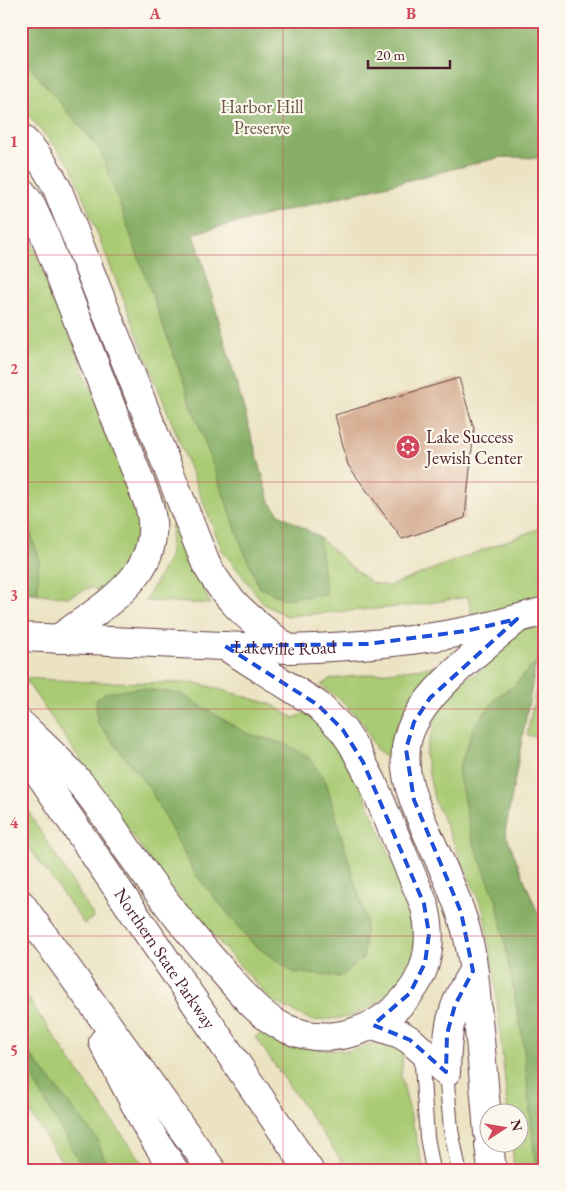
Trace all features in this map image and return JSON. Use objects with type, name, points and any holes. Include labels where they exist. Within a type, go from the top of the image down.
[{"type":"main road","points":[[21,138],[48,170],[58,188],[206,564],[215,581],[238,608],[288,648]]},
{"type":"main road","points":[[21,191],[30,203],[42,231],[146,496],[153,519],[153,534],[150,547],[146,560],[139,572],[117,595],[58,639]]},
{"type":"main road","name":"Lakeville Road","points":[[21,637],[288,648],[367,644],[416,639],[466,631],[545,611]]},
{"type":"main road","points":[[485,1104],[473,971],[466,932],[460,912],[420,816],[410,786],[406,749],[414,722],[430,698],[453,674],[517,619]]},
{"type":"main road","points":[[21,724],[80,783],[192,936],[238,989],[270,1019],[284,1028],[314,1036],[345,1035],[359,1032],[386,1016],[410,993],[425,963],[429,919],[424,904],[372,781],[353,744],[343,730],[318,705],[225,646]]},
{"type":"main road","name":"Northern State Parkway","points":[[21,747],[309,1170]]},
{"type":"main road","points":[[21,904],[212,1170]]},
{"type":"main road","points":[[58,956],[148,1129],[174,1170]]},
{"type":"main road","points":[[446,1072],[447,1034],[463,987],[473,971]]},
{"type":"main road","points":[[373,1025],[400,1034],[446,1072]]},
{"type":"main road","points":[[491,1154],[492,1170]]},
{"type":"lane","points":[[420,1049],[427,1137],[433,1170]]},
{"type":"lane","points":[[446,1072],[450,1130],[459,1170]]},
{"type":"highlighted area","points":[[517,619],[430,698],[414,722],[406,749],[414,800],[461,912],[473,971],[455,1005],[447,1034],[446,1072],[410,1040],[373,1025],[410,993],[425,963],[429,934],[424,904],[363,762],[343,730],[318,705],[225,646],[367,644],[466,631]]},
{"type":"green space","points":[[21,21],[545,21],[545,158],[501,157],[194,233],[270,502],[279,514],[319,537],[372,583],[389,586],[545,526],[545,650],[538,652],[505,832],[545,931],[545,1170],[514,1170],[513,1154],[528,1154],[528,1104],[507,1104],[495,980],[483,909],[434,799],[425,754],[438,712],[457,684],[483,669],[468,597],[410,606],[287,616],[265,605],[222,550],[71,166],[30,117],[21,112]]},
{"type":"green space","name":"Harbor Hill Preserve","points":[[21,21],[545,21],[545,158],[501,157],[194,233],[270,502],[279,514],[319,537],[326,594],[284,599],[259,587],[243,549],[101,152],[21,56]]},
{"type":"green space","points":[[21,217],[137,499],[144,540],[127,570],[98,593],[92,587],[68,597],[21,592]]},
{"type":"green space","points":[[21,435],[29,461],[21,480]]},
{"type":"green space","points":[[21,508],[39,557],[38,593],[21,592]]},
{"type":"green space","points":[[178,521],[210,604],[145,601],[169,558],[172,525]]},
{"type":"green space","points":[[536,662],[505,832],[545,931],[545,1170],[536,1170],[523,1041],[497,902],[472,840],[458,771],[474,726],[498,696],[513,686]]},
{"type":"green space","points":[[449,666],[396,760],[377,751],[363,723],[342,701],[321,685],[330,679]]},
{"type":"green space","points":[[539,674],[545,675],[545,739],[527,735]]},
{"type":"green space","points":[[24,678],[91,682],[197,683],[271,704],[294,718],[309,711],[348,758],[415,912],[420,939],[410,973],[384,999],[350,1017],[313,1021],[272,1001],[164,881]]},
{"type":"green space","points":[[138,688],[181,694],[246,733],[288,745],[310,759],[326,782],[366,920],[363,958],[340,977],[293,972],[253,944],[195,874],[150,789],[97,722],[96,700],[105,693]]},
{"type":"green space","points":[[21,800],[94,917],[84,924],[21,836]]},
{"type":"green space","points":[[21,988],[148,1170],[67,1170],[21,1099]]},
{"type":"green space","points":[[267,1029],[318,1049],[350,1051],[388,1038],[399,1043],[403,1057],[401,1076],[424,1170],[348,1170],[255,1037]]},
{"type":"green space","points":[[21,1043],[98,1140],[108,1170],[84,1170],[31,1076],[21,1062]]},
{"type":"building","name":"Lake Success Jewish Center","points":[[459,378],[474,429],[465,518],[402,539],[348,465],[335,415]]},
{"type":"place","name":"Lake Success Jewish Center","points":[[408,447]]}]
